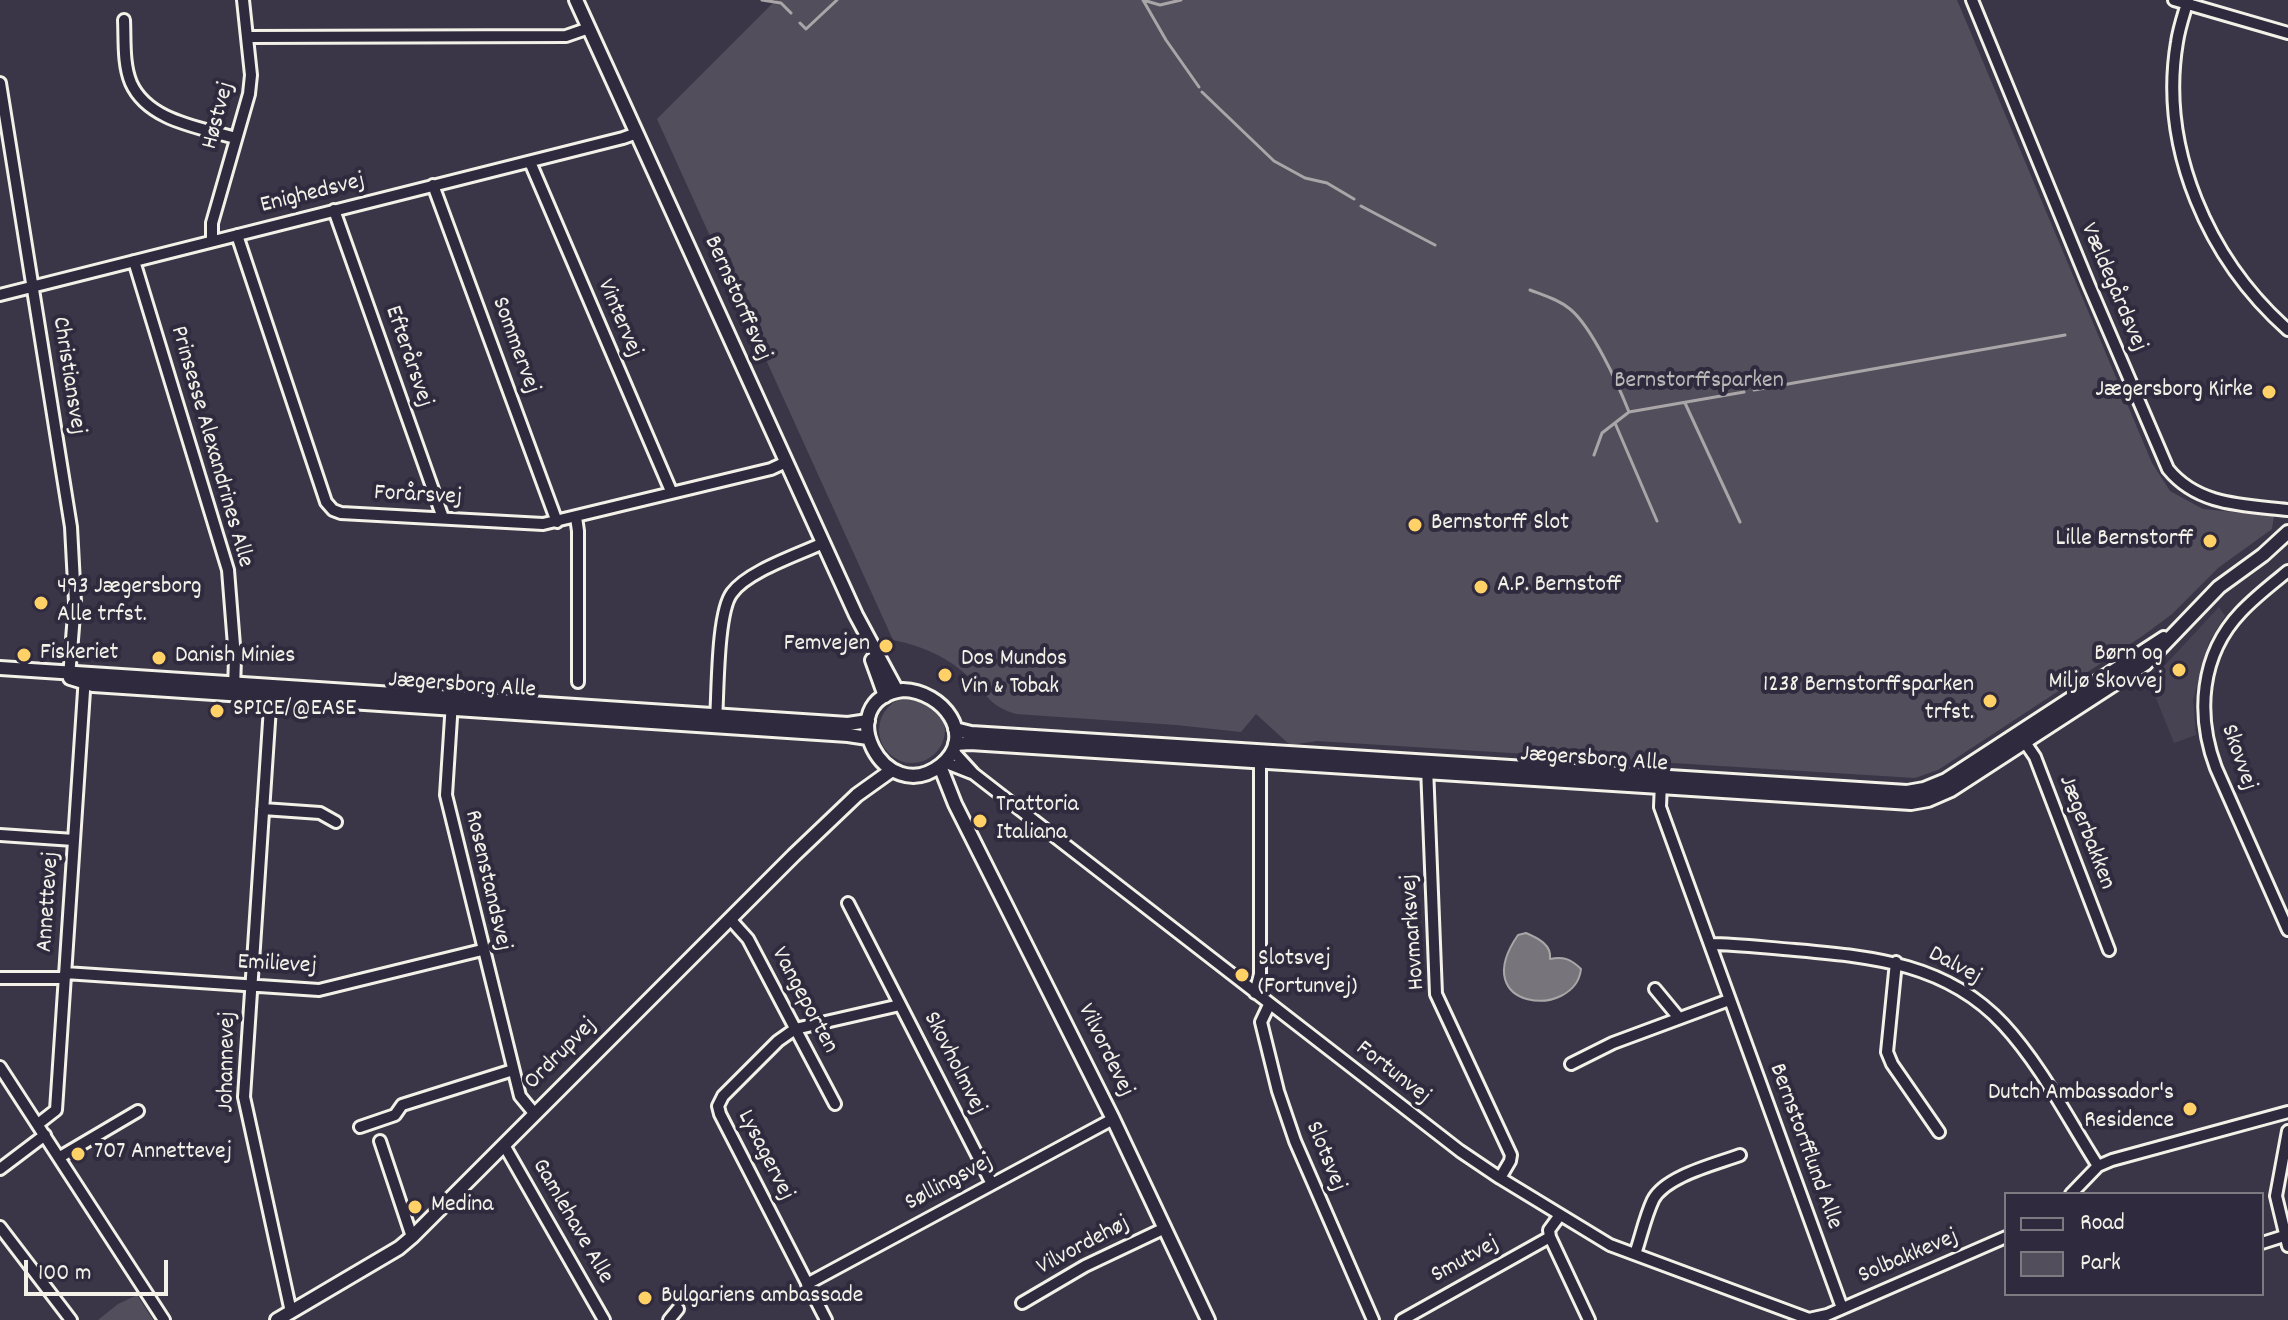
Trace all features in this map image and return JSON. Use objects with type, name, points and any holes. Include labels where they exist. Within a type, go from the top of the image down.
[{"type":"street","name":"Høstvej","points":[[212,241],[212,223],[249,94],[251,75],[243,0]]},
{"type":"street","name":"Bernstorffsvej","points":[[576,0],[856,615],[897,691]]},
{"type":"street","name":"Vældegårdsvej","points":[[1972,0],[2168,469],[2178,481],[2203,497],[2288,510]]},
{"type":"street","points":[[2174,0],[2288,33]]},
{"type":"street","points":[[2187,2],[2177,42],[2175,78],[2179,140],[2188,180],[2221,252],[2243,283],[2288,330]]},
{"type":"street","points":[[124,20],[127,65],[131,83],[139,96],[162,115],[235,138]]},
{"type":"street","points":[[248,37],[566,36],[589,28]]},
{"type":"street","name":"Christiansvej","points":[[0,83],[71,527],[75,602],[70,675]]},
{"type":"street","name":"Enighedsvej","points":[[0,295],[637,133]]},
{"type":"street","name":"Vintervej","points":[[530,162],[671,491]]},
{"type":"street","name":"Sommervej","points":[[433,185],[557,522]]},
{"type":"street","name":"Efterårsvej","points":[[334,210],[443,518]]},
{"type":"street","name":"Forårsvej","points":[[237,235],[326,502],[333,510],[341,513],[543,524],[771,469],[786,462]]},
{"type":"street","name":"Prinsesse Alexandrines Alle","points":[[134,261],[228,570],[233,610],[234,689]]},
{"type":"street","points":[[576,517],[583,663],[578,682]]},
{"type":"street","name":"Jægersborg Alle","points":[[955,729],[971,733],[1911,803],[1928,800],[1951,790],[2177,630],[2219,587],[2263,555],[2288,532]]},
{"type":"street","points":[[716,721],[724,611],[731,593],[747,579],[823,543]]},
{"type":"street","name":"Jægersborg Alle","points":[[2263,555],[2288,544]]},
{"type":"street","name":"Skovvej","points":[[2288,571],[2242,611],[2222,637],[2208,673],[2203,709],[2207,745],[2288,930]]},
{"type":"street","name":"Bernstorffsvej","points":[[856,615],[885,696]]},
{"type":"street","name":"Jægersborg Alle","points":[[0,668],[55,672],[85,678],[716,721],[868,738]]},
{"type":"street","name":"Annettevej","points":[[38,1124],[56,1110],[85,678]]},
{"type":"street","name":"Johannevej","points":[[271,691],[244,1107],[291,1312]]},
{"type":"street","points":[[897,691],[914,691],[935,698],[946,710],[955,729],[954,747],[938,766],[911,774],[892,770],[878,759],[868,738],[868,721],[872,709],[885,696],[897,691]]},
{"type":"street","name":"Rosenstandsvej","points":[[452,703],[446,795],[520,1096],[534,1113]]},
{"type":"street","name":"Jægersborg Alle","points":[[716,721],[848,724],[868,721]]},
{"type":"street","name":"Jægerbakken","points":[[2022,738],[2035,757],[2109,950]]},
{"type":"street","name":"Jægersborg Alle","points":[[954,747],[970,743],[1260,761],[1427,767]]},
{"type":"street","name":"Fortunvej","points":[[954,747],[974,774],[1269,1005],[1500,1178],[1610,1245],[1809,1319],[1829,1317]]},
{"type":"street","name":"Ordrupvej","points":[[857,795],[878,759]]},
{"type":"street","points":[[1255,993],[1260,974],[1260,761]]},
{"type":"street","name":"Fortunvej","points":[[938,766],[974,774]]},
{"type":"street","name":"Vilvordevej","points":[[938,766],[1113,1119],[1208,1320]]},
{"type":"street","name":"Hovmarksvej","points":[[1427,767],[1436,994],[1511,1155],[1500,1178]]},
{"type":"street","name":"Ordrupvej","points":[[277,1320],[399,1248],[412,1237],[857,795],[892,770]]},
{"type":"street","name":"Bernstorfflund Alle","points":[[1661,782],[1660,807],[1842,1308]]},
{"type":"street","points":[[263,809],[320,813],[336,822]]},
{"type":"street","points":[[0,835],[74,840]]},
{"type":"street","name":"Skovholmvej","points":[[848,903],[992,1184]]},
{"type":"street","name":"Vangeporten","points":[[730,919],[748,939],[835,1104]]},
{"type":"street","name":"Dalvej","points":[[1710,944],[1850,955],[1896,962],[1934,975],[1973,998],[2001,1022],[2023,1048],[2098,1166]]},
{"type":"street","name":"Emilievej","points":[[0,978],[65,976],[319,990],[482,950]]},
{"type":"street","points":[[1896,962],[1887,1052],[1939,1132]]},
{"type":"street","points":[[1655,989],[1679,1018]]},
{"type":"street","points":[[1571,1064],[1729,1000]]},
{"type":"street","name":"Skovholmvej","points":[[795,1029],[900,1005]]},
{"type":"street","name":"Slotsvej","points":[[1269,1005],[1261,1022],[1278,1091],[1295,1141],[1373,1320]]},
{"type":"street","name":"Lysagervej","points":[[795,1029],[778,1041],[723,1096],[718,1106],[826,1320]]},
{"type":"street","points":[[0,1067],[164,1320]]},
{"type":"street","points":[[360,1127],[395,1115],[402,1105],[513,1070]]},
{"type":"street","points":[[60,1157],[138,1111]]},
{"type":"street","points":[[2073,1192],[2098,1166],[2288,1112]]},
{"type":"street","name":"Søllingsvej","points":[[807,1284],[1113,1119]]},
{"type":"street","points":[[2264,1243],[2286,1241],[2276,1196],[2288,1131]]},
{"type":"street","points":[[0,1169],[45,1135]]},
{"type":"street","points":[[380,1141],[412,1237]]},
{"type":"street","name":"Gamlehave Alle","points":[[504,1145],[604,1320]]},
{"type":"street","points":[[1635,1254],[1654,1199],[1661,1190],[1671,1181],[1740,1155]]},
{"type":"street","points":[[1560,1215],[1549,1230],[1550,1237],[1589,1320]]},
{"type":"street","points":[[0,1227],[71,1320]]},
{"type":"street","name":"Vilvordehøj","points":[[1022,1303],[1085,1266],[1165,1228]]},
{"type":"street","name":"Smutvej","points":[[1402,1320],[1550,1237]]},
{"type":"street","name":"Solbakkevej","points":[[1829,1317],[1842,1308],[2004,1238]]},
{"type":"street","points":[[669,1320],[678,1309]]},
{"type":"shaded area","name":"Børn og Miljø Skovvej","points":[[2219,607],[2225,616],[2209,642],[2193,700],[2196,735],[2174,743],[2148,678],[2166,664]]},
{"type":"shaded area","points":[[1526,933],[1546,946],[1550,959],[1567,959],[1581,969],[1574,985],[1561,996],[1545,1000],[1528,999],[1514,992],[1505,979],[1506,960],[1518,935]]},
{"type":"green space","name":"Bernstorffsparken","points":[[776,0],[1957,0],[2152,463],[2170,491],[2203,509],[2274,516],[2272,529],[2218,568],[2172,614],[2144,635],[1938,770],[1915,778],[1317,741],[1290,745],[1256,714],[1241,732],[1007,711],[945,659],[925,649],[893,640],[657,119]]},
{"type":"green space","points":[[912,697],[935,707],[945,730],[935,753],[912,763],[889,753],[879,730],[889,707]]},
{"type":"green space","points":[[137,1295],[153,1320],[98,1320],[118,1304]]},
{"type":"waterway","points":[[762,0],[781,3],[791,13]]},
{"type":"waterway","points":[[800,23],[806,29],[837,0]]},
{"type":"waterway","points":[[1143,0],[1199,87]]},
{"type":"waterway","points":[[1143,0],[1160,5],[1181,0]]},
{"type":"waterway","points":[[1202,92],[1274,161],[1305,178],[1327,183],[1354,199]]},
{"type":"waterway","points":[[1361,206],[1435,245]]},
{"type":"waterway","points":[[1530,290],[1561,303],[1578,317],[1604,357],[1629,412]]},
{"type":"waterway","points":[[1754,390],[2065,335]]},
{"type":"waterway","points":[[1594,455],[1602,433],[1629,412],[1744,392]]},
{"type":"waterway","points":[[1685,403],[1740,522]]},
{"type":"waterway","points":[[1615,423],[1657,521]]},
{"type":"place","name":"Jægersborg Kirke","points":[[2269,392]]},
{"type":"place","name":"Bernstorff Slot","points":[[1415,525]]},
{"type":"place","name":"Lille Bernstorff","points":[[2210,541]]},
{"type":"place","name":"A.P. Bernstoff","points":[[1481,587]]},
{"type":"place","name":"493 Jægersborg Alle trfst.","points":[[41,603]]},
{"type":"place","name":"Femvejen","points":[[886,646]]},
{"type":"place","name":"Fiskeriet","points":[[24,655]]},
{"type":"place","name":"Danish Minies","points":[[159,658]]},
{"type":"place","name":"Børn og Miljø Skovvej","points":[[2179,670]]},
{"type":"place","name":"Dos Mundos Vin & Tobak","points":[[945,675]]},
{"type":"place","name":"1238 Bernstorffsparken trfst.","points":[[1990,701]]},
{"type":"place","name":"SPICE/@EASE","points":[[217,711]]},
{"type":"place","name":"Trattoria Italiana","points":[[980,821]]},
{"type":"place","name":"Slotsvej (Fortunvej)","points":[[1242,975]]},
{"type":"place","name":"Dutch Ambassador's Residence","points":[[2190,1109]]},
{"type":"place","name":"707 Annettevej","points":[[78,1154]]},
{"type":"place","name":"Medina","points":[[415,1207]]},
{"type":"place","name":"Bulgariens ambassade","points":[[645,1298]]}]
